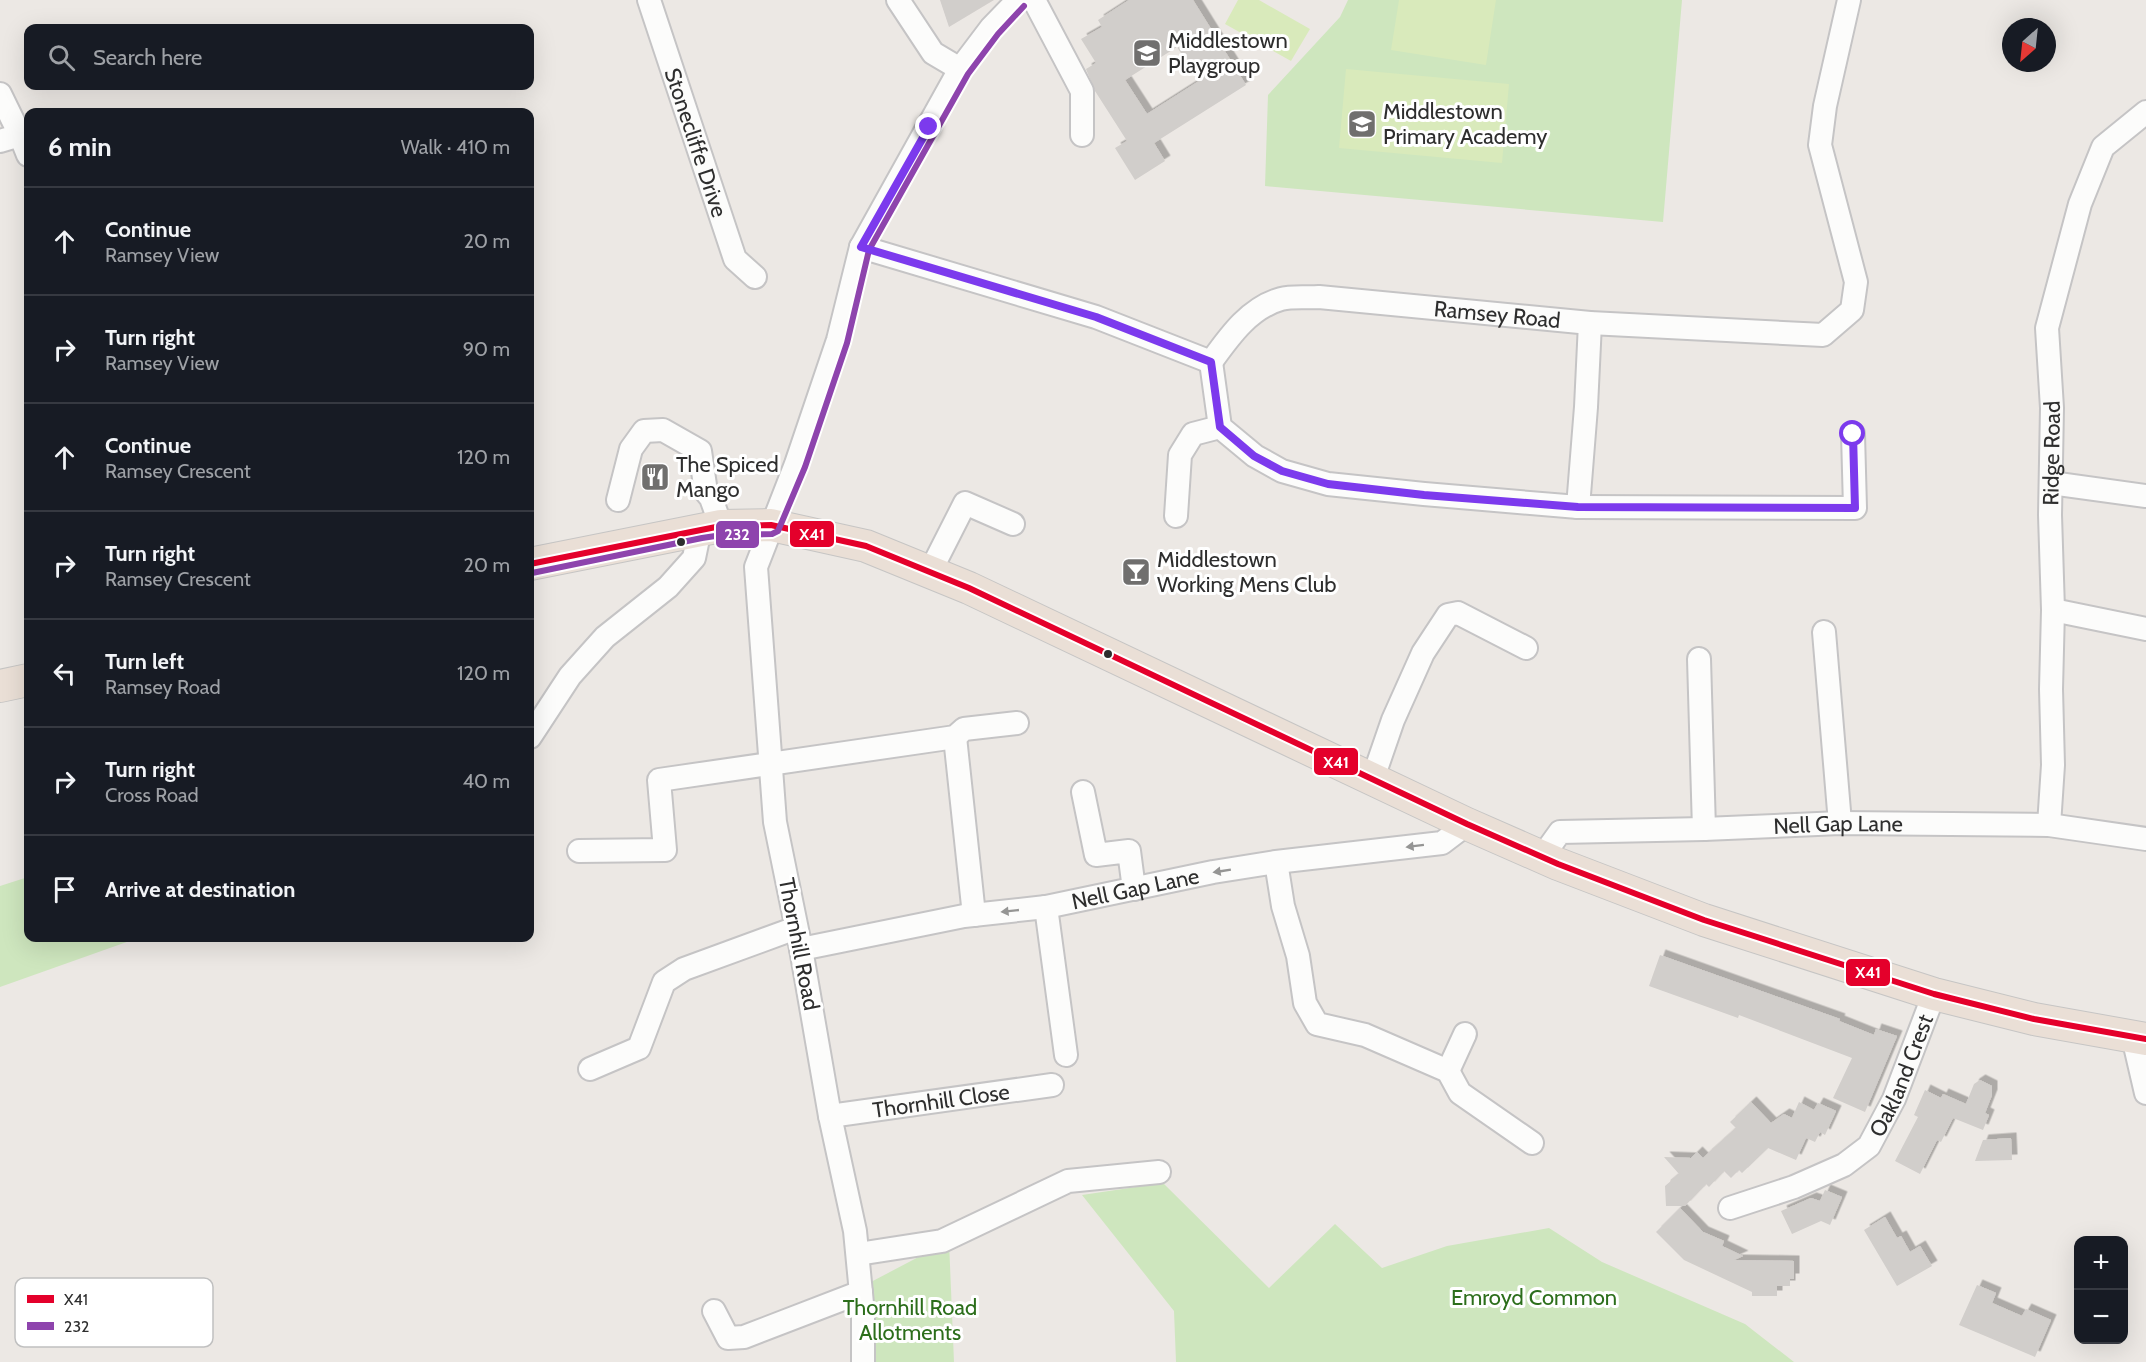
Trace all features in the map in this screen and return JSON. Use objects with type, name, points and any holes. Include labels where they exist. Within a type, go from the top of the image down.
[{"type":"highway","points":[[534,563],[710,527],[771,525],[866,546],[969,588],[1467,824],[1542,857],[1704,920],[1934,994],[2034,1020],[2140,1038]]},
{"type":"highway","points":[[0,686],[24,681]]},
{"type":"street","name":"Stonecliffe Drive","points":[[649,0],[735,259],[755,278]]},
{"type":"street","points":[[898,0],[933,53],[960,69]]},
{"type":"street","name":"Thornhill Road","points":[[863,1362],[863,1314],[855,1231],[830,1116],[799,939],[775,822],[756,567],[796,464],[838,340],[861,247],[960,69],[991,28],[1018,0]]},
{"type":"street","points":[[1034,0],[1082,91],[1082,135]]},
{"type":"street","name":"Ramsey Road","points":[[1211,362],[1225,342],[1251,314],[1281,299],[1319,297],[1590,323],[1823,335],[1852,310],[1856,282],[1820,145],[1825,106],[1849,0]]},
{"type":"street","points":[[0,94],[16,144]]},
{"type":"street","name":"Ridge Road","points":[[2049,825],[2053,765],[2051,689],[2053,610],[2052,408],[2048,328],[2080,204],[2103,147],[2146,112]]},
{"type":"street","points":[[861,247],[1096,317],[1211,362],[1220,427],[1254,456],[1282,471],[1328,484],[1424,495],[1578,507],[1855,508],[1853,434]]},
{"type":"street","points":[[1578,507],[1590,323]]},
{"type":"street","points":[[1176,516],[1180,455],[1193,434],[1220,427]]},
{"type":"street","points":[[534,731],[570,676],[605,637],[668,587],[694,558],[710,527],[711,498],[706,492],[700,451],[663,430],[644,430],[631,449],[618,500]]},
{"type":"street","points":[[2051,483],[2146,496]]},
{"type":"street","points":[[930,572],[965,502],[1013,524]]},
{"type":"street","points":[[2053,610],[2146,629]]},
{"type":"street","points":[[1373,778],[1393,720],[1423,653],[1448,615],[1458,613],[1526,648]]},
{"type":"street","points":[[1824,632],[1840,823]]},
{"type":"street","points":[[1699,659],[1704,829]]},
{"type":"street","points":[[579,851],[665,850],[659,780],[955,737],[964,729],[1017,723]]},
{"type":"street","points":[[955,737],[974,915]]},
{"type":"street","points":[[1083,792],[1096,855],[1129,851],[1134,889]]},
{"type":"street","name":"Nell Gap Lane","points":[[1542,857],[1560,832],[1840,823],[2049,825],[2146,839]]},
{"type":"street","name":"Nell Gap Lane","points":[[590,1069],[639,1048],[664,982],[684,969],[799,939],[1046,907],[1213,872],[1276,862],[1442,843],[1467,824]]},
{"type":"street","points":[[1276,862],[1283,906],[1298,956],[1305,1003],[1317,1024],[1365,1035],[1448,1071],[1460,1093],[1532,1143]]},
{"type":"street","points":[[1046,907],[1066,1055]]},
{"type":"street","name":"Oakland Crest","points":[[1730,1208],[1794,1187],[1844,1165],[1869,1146],[1894,1099],[1934,994]]},
{"type":"street","points":[[1448,1071],[1465,1034]]},
{"type":"street","points":[[2140,1038],[2146,1094]]},
{"type":"street","name":"Thornhill Close","points":[[830,1116],[1052,1085]]},
{"type":"street","points":[[858,1254],[942,1241],[1068,1181],[1159,1172]]},
{"type":"street","points":[[714,1311],[728,1338],[744,1337],[861,1293]]},
{"type":"green space","points":[[1238,0],[1259,0],[1310,29],[1291,61],[1225,24]]},
{"type":"green space","name":"Middlestown Primary Academy","points":[[1348,0],[1682,0],[1663,222],[1265,186],[1268,95],[1340,17]]},
{"type":"green space","points":[[1399,0],[1496,0],[1486,65],[1391,50]]},
{"type":"green space","points":[[1346,69],[1509,84],[1502,163],[1339,148]]},
{"type":"green space","points":[[24,878],[24,942],[127,942],[0,987],[0,886]]},
{"type":"green space","name":"Emroyd Common","points":[[1163,1183],[1269,1288],[1335,1224],[1382,1268],[1447,1246],[1549,1228],[1602,1262],[1745,1324],[1794,1362],[1176,1362],[1174,1311],[1082,1195]]},
{"type":"green space","name":"Thornhill Road Allotments","points":[[949,1241],[954,1362],[868,1362],[869,1283]]},
{"type":"building","points":[[940,0],[994,0],[949,27]]},
{"type":"building","points":[[1129,0],[1193,0],[1246,85],[1154,143],[1165,161],[1135,180],[1115,148],[1127,141],[1095,91],[1086,69],[1096,63],[1081,39],[1102,27],[1098,20]],"holes":[[[1177,47],[1199,81],[1147,114],[1125,80]]]},
{"type":"building","points":[[1660,955],[1840,1019],[1839,1021],[1874,1035],[1876,1029],[1897,1036],[1865,1112],[1833,1098],[1852,1058],[1739,1015],[1738,1018],[1649,986]]},
{"type":"building","points":[[1980,1080],[1992,1086],[1992,1095],[1985,1113],[1989,1115],[1983,1130],[1953,1118],[1941,1142],[1937,1140],[1920,1174],[1895,1161],[1918,1117],[1914,1115],[1925,1090],[1941,1098],[1943,1094],[1966,1104],[1974,1084]]},
{"type":"building","points":[[1751,1102],[1771,1123],[1784,1114],[1792,1118],[1799,1102],[1814,1110],[1818,1103],[1836,1111],[1825,1135],[1820,1132],[1815,1142],[1806,1138],[1796,1160],[1768,1148],[1742,1173],[1739,1170],[1731,1178],[1724,1171],[1709,1187],[1706,1184],[1685,1206],[1666,1206],[1665,1186],[1679,1174],[1664,1157],[1691,1158],[1697,1152],[1703,1158],[1736,1128],[1730,1122]]},
{"type":"building","points":[[2011,1138],[2012,1160],[1975,1161],[1983,1140]]},
{"type":"building","points":[[1825,1190],[1842,1197],[1830,1225],[1821,1221],[1792,1234],[1781,1211],[1811,1198],[1820,1201]]},
{"type":"building","points":[[1680,1208],[1703,1232],[1724,1241],[1722,1246],[1743,1256],[1734,1260],[1794,1261],[1794,1279],[1790,1279],[1790,1286],[1777,1286],[1777,1296],[1752,1296],[1752,1292],[1684,1260],[1656,1232]]},
{"type":"building","points":[[1885,1217],[1897,1238],[1901,1236],[1910,1252],[1920,1246],[1932,1266],[1897,1286],[1864,1230]]},
{"type":"building","points":[[1977,1285],[1996,1293],[1992,1303],[2022,1316],[2026,1309],[2051,1320],[2035,1357],[1959,1325]]},
{"type":"transit line","name":"232","points":[[534,573],[702,538],[722,535],[772,534],[778,531],[805,467],[847,343],[869,250],[968,74],[998,34],[1024,6]]},
{"type":"transit line","name":"X41","points":[[534,563],[721,526],[771,525],[866,546],[969,588],[1467,824],[1558,864],[1704,920],[1934,994],[2034,1019],[2146,1039]]},
{"type":"place","name":"Middlestown Playgroup","points":[[1147,53]]},
{"type":"place","name":"Middlestown Primary Academy","points":[[1362,124]]},
{"type":"place","name":"The Spiced Mango","points":[[655,477]]},
{"type":"place","name":"Middlestown Working Mens Club","points":[[1136,572]]},
{"type":"route","points":[[929,127],[861,247],[1096,317],[1211,362],[1220,427],[1254,456],[1282,471],[1328,484],[1424,495],[1578,507],[1855,508],[1853,434]]}]
